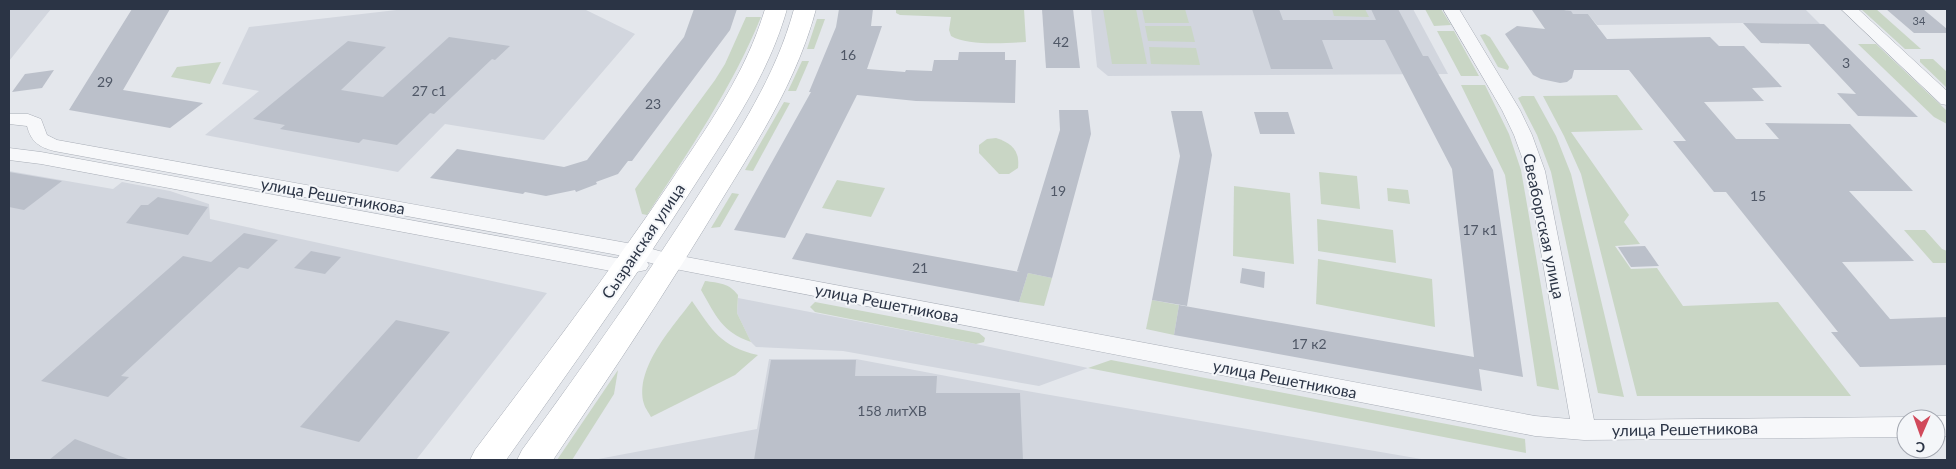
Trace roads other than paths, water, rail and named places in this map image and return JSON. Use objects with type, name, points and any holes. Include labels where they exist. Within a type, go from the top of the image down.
[{"type":"street","name":"Сызранская улица","points":[[487,460],[632,259],[714,136],[741,92],[758,59],[776,9]]},
{"type":"street","name":"Сызранская улица","points":[[534,460],[670,261],[746,140],[787,61],[799,31],[805,9]]},
{"type":"street","name":"Свеаборгская улица","points":[[1451,9],[1511,110],[1523,135],[1536,171],[1584,430]]},
{"type":"street","points":[[1850,9],[1947,100]]},
{"type":"street","name":"улица Решетникова","points":[[9,120],[28,119],[35,123],[38,137],[54,145],[632,259]]},
{"type":"street","points":[[714,136],[732,141],[746,140]]},
{"type":"street","name":"улица Решетникова","points":[[9,154],[632,259],[670,261],[1535,426],[1584,430],[1896,427]]}]
